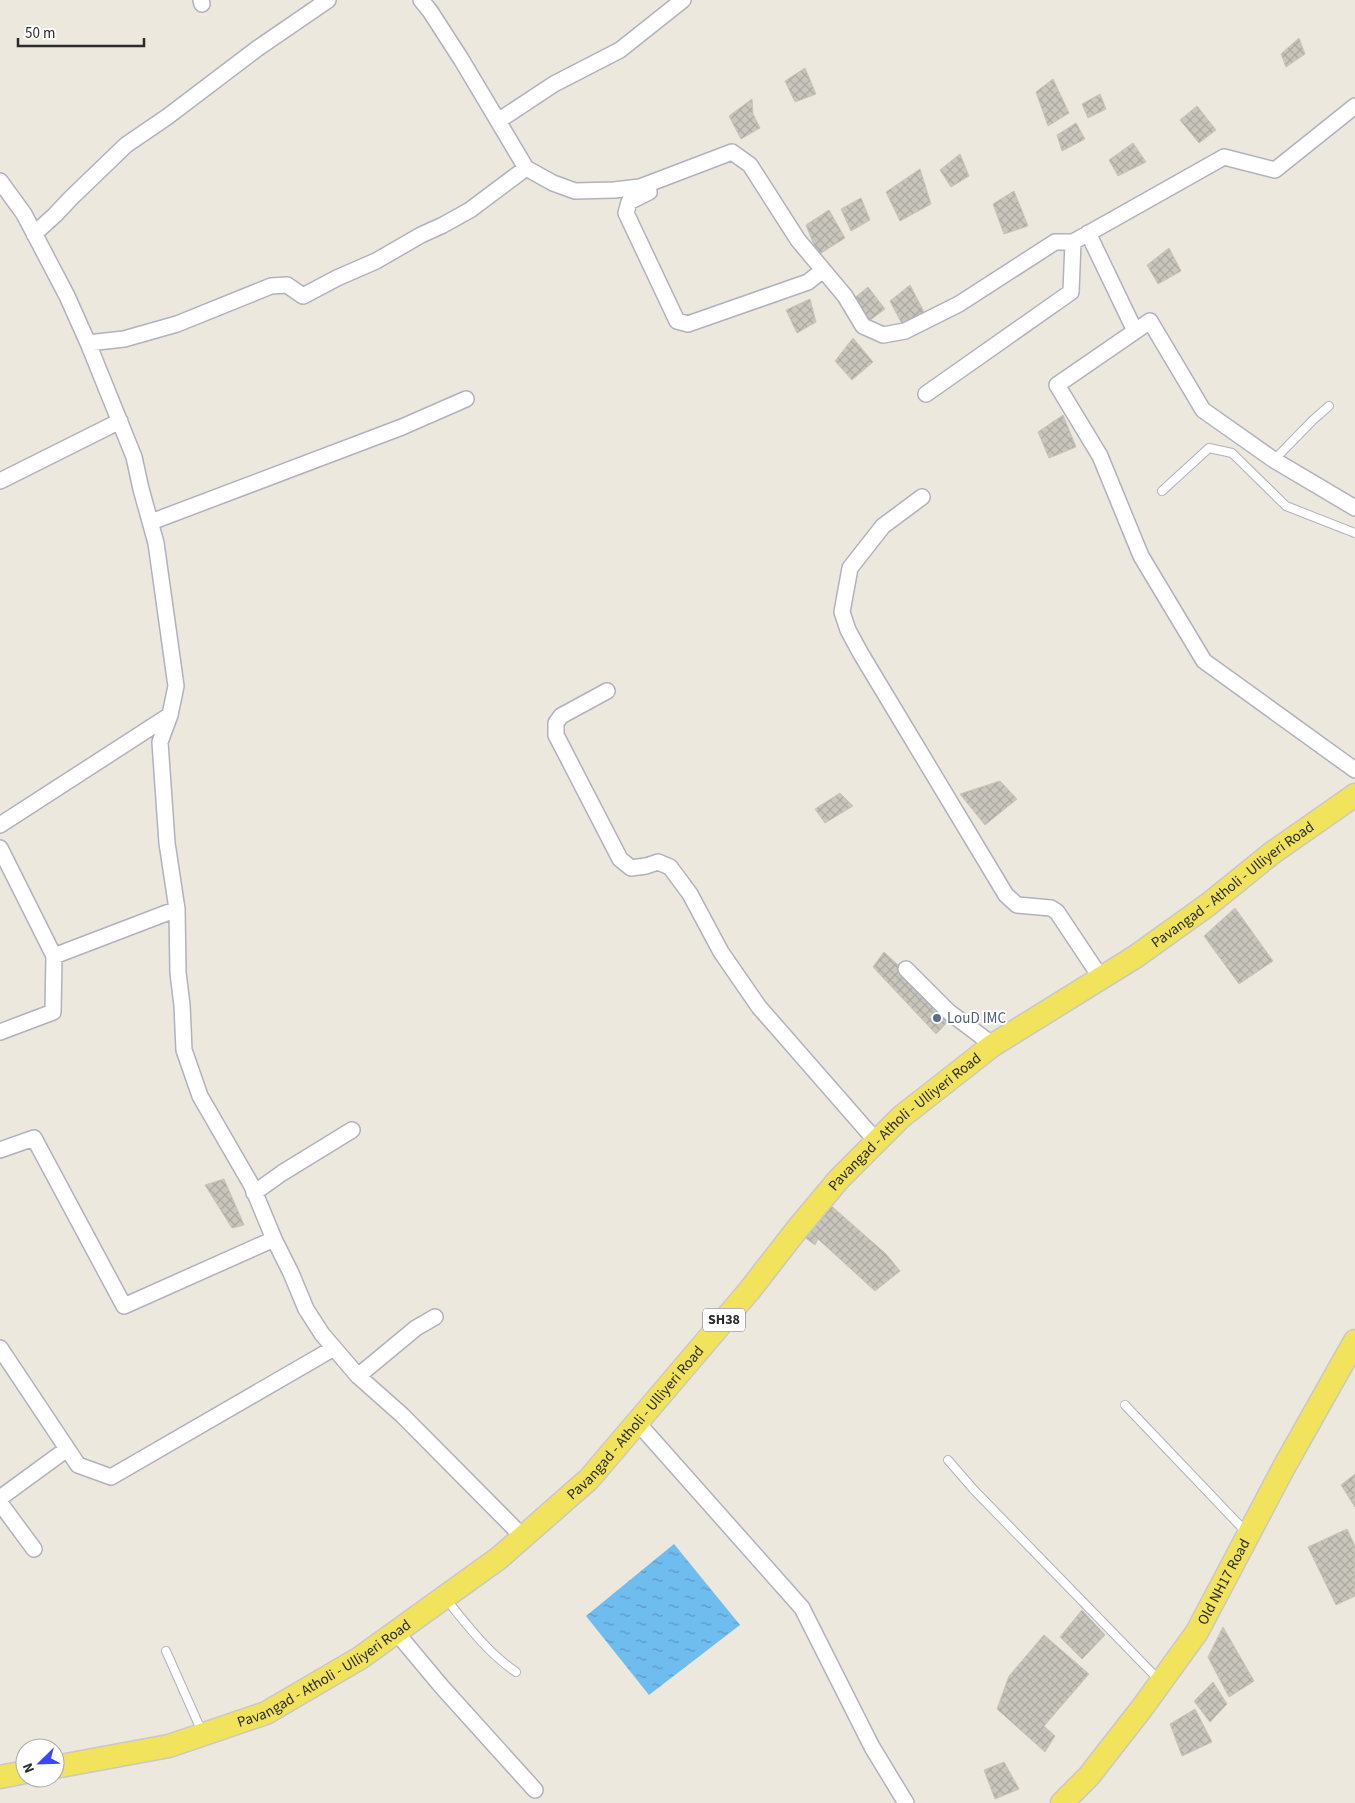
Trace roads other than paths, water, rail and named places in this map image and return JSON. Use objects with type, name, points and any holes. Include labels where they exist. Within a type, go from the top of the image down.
[{"type":"main road","name":"Pavangad - Atholi - Ulliyeri Road","points":[[65,1765],[169,1746],[266,1713],[360,1658],[499,1558],[589,1479],[749,1291],[839,1179],[902,1117],[993,1045],[1135,957],[1209,904],[1272,853],[1355,795]]},
{"type":"main road","name":"Old NH17 Road","points":[[1062,1803],[1089,1776],[1197,1632],[1248,1534],[1355,1341]]},
{"type":"main road","points":[[0,1777],[15,1774]]},
{"type":"street","points":[[34,234],[126,145],[258,48],[328,0]]},
{"type":"street","points":[[421,0],[430,11],[526,168],[553,183],[575,191],[614,190],[640,187],[732,152],[750,164],[798,240],[845,296],[863,326],[883,335],[905,331],[959,304],[1056,242],[1073,242],[1224,157],[1275,170],[1355,106]]},
{"type":"street","points":[[498,121],[554,84],[620,50],[683,0]]},
{"type":"street","points":[[88,343],[124,339],[178,324],[271,286],[286,285],[303,296],[337,278],[376,261],[470,210],[526,168]]},
{"type":"street","points":[[0,181],[24,214],[67,296],[88,343],[134,457],[160,563],[176,686],[170,715],[160,742],[167,843],[178,909],[178,973],[182,1005],[184,1050],[200,1096],[254,1193],[306,1309],[322,1334],[358,1376],[402,1415],[523,1537]]},
{"type":"street","points":[[647,184],[649,192],[629,202],[626,213],[677,321],[688,324],[808,282],[822,270]]},
{"type":"street","points":[[1088,233],[1135,331]]},
{"type":"street","points":[[926,394],[1071,292],[1073,242]]},
{"type":"street","points":[[1355,508],[1274,460],[1202,410],[1150,321],[1057,385],[1100,456],[1141,556],[1204,661],[1355,770]]},
{"type":"street","points":[[151,522],[402,427],[466,399]]},
{"type":"street","points":[[0,481],[120,421]]},
{"type":"street","points":[[922,496],[883,526],[850,568],[842,612],[845,621],[861,654],[1006,895],[1017,905],[1051,908],[1057,912],[1101,978]]},
{"type":"street","points":[[607,691],[561,716],[556,723],[556,735],[620,859],[631,868],[658,862],[670,867],[690,894],[721,952],[759,1007],[877,1142]]},
{"type":"street","points":[[0,825],[170,715]]},
{"type":"street","points":[[0,848],[54,956],[53,1012],[0,1032]]},
{"type":"street","points":[[54,956],[178,909]]},
{"type":"street","points":[[906,969],[949,1012],[993,1045]]},
{"type":"street","points":[[254,1193],[282,1173],[352,1130]]},
{"type":"street","points":[[0,1150],[34,1138],[124,1306],[274,1239]]},
{"type":"street","points":[[358,1376],[416,1328],[435,1317]]},
{"type":"street","points":[[0,1348],[78,1465],[111,1477],[334,1348]]},
{"type":"street","points":[[637,1422],[802,1608],[872,1747],[906,1803]]},
{"type":"street","points":[[0,1498],[67,1449]]},
{"type":"street","points":[[0,1503],[34,1549]]},
{"type":"street","points":[[396,1632],[442,1687],[535,1790]]},
{"type":"lane","points":[[1274,460],[1329,406]]},
{"type":"lane","points":[[1162,491],[1209,448],[1225,451],[1232,453],[1286,506],[1355,533]]},
{"type":"lane","points":[[1125,1405],[1248,1534]]},
{"type":"lane","points":[[948,1460],[974,1490],[1161,1682]]},
{"type":"lane","points":[[444,1598],[487,1647],[516,1672]]},
{"type":"lane","points":[[166,1651],[203,1734]]},
{"type":"water","points":[[674,1544],[740,1625],[649,1695],[586,1616]]},
{"type":"place","name":"LouD IMC","points":[[937,1018]]}]
